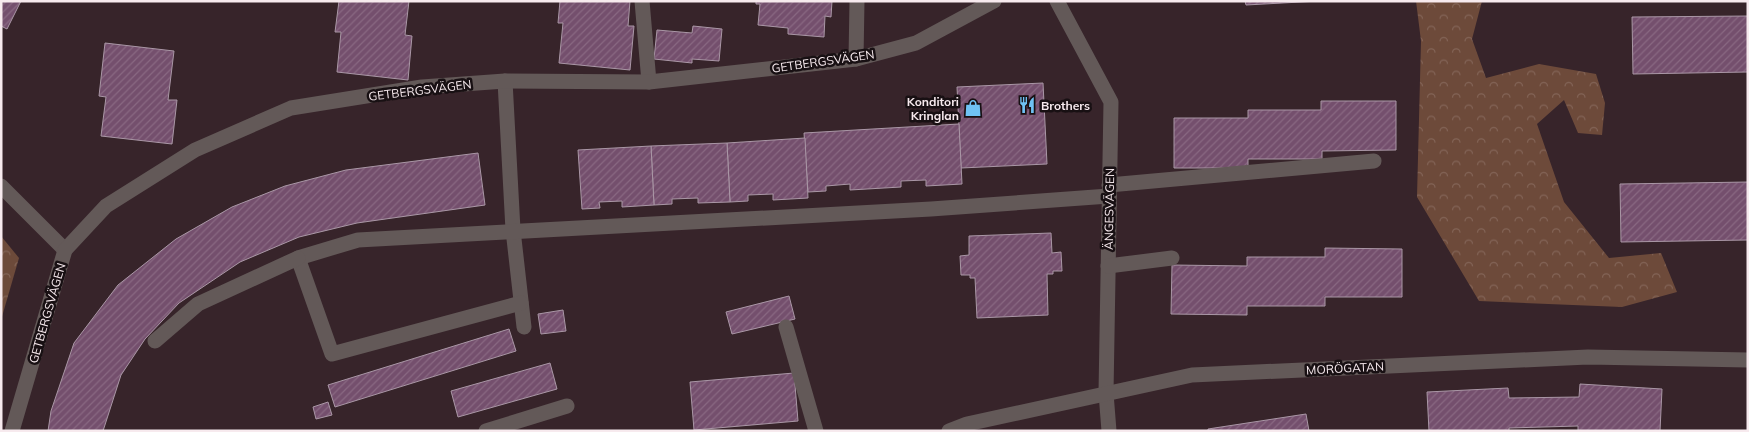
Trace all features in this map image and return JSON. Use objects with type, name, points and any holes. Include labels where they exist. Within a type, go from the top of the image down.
[{"type":"street","points":[[642,1],[649,82]]},
{"type":"street","points":[[856,58],[857,1]]},
{"type":"street","name":"GETBERGSVÄGEN","points":[[12,431],[65,250],[106,206],[195,150],[291,108],[422,87],[505,82],[649,82],[856,58],[916,43],[994,1]]},
{"type":"street","name":"ÄNGESVÄGEN","points":[[1057,1],[1110,102],[1106,393],[1109,431]]},
{"type":"street","points":[[505,82],[513,230],[524,327]]},
{"type":"street","points":[[155,341],[198,304],[298,258],[358,240],[513,230],[931,209],[1374,161]]},
{"type":"street","points":[[1,186],[65,250]]},
{"type":"street","points":[[298,258],[332,354],[521,303]]},
{"type":"street","points":[[1108,266],[1172,258]]},
{"type":"street","points":[[786,328],[816,431]]},
{"type":"street","name":"MORÖGATAN","points":[[949,431],[967,424],[1192,374],[1588,357],[1748,360]]},
{"type":"street","points":[[486,431],[527,424],[567,406]]},
{"type":"green space","points":[[1416,1],[1482,1],[1472,39],[1486,78],[1539,64],[1596,74],[1605,103],[1602,135],[1578,133],[1564,100],[1537,124],[1564,202],[1609,258],[1661,253],[1677,292],[1622,307],[1479,301],[1417,197],[1421,41]]},
{"type":"green space","points":[[1,236],[19,258],[1,320]]},
{"type":"building","points":[[1,1],[21,1],[7,29],[1,26]]},
{"type":"building","points":[[339,1],[409,1],[405,35],[412,36],[408,80],[337,72],[341,32],[335,32]]},
{"type":"building","points":[[560,1],[630,1],[628,26],[634,26],[630,70],[559,63],[563,23],[558,23]]},
{"type":"building","points":[[756,1],[832,1],[831,17],[825,16],[824,37],[788,34],[788,28],[758,25],[760,4],[756,4]]},
{"type":"building","points":[[1245,1],[1319,1],[1246,5]]},
{"type":"building","points":[[1748,16],[1748,72],[1633,74],[1632,17]]},
{"type":"building","points":[[693,26],[722,29],[719,61],[692,59],[692,63],[654,59],[657,30],[692,33]]},
{"type":"building","points":[[105,43],[174,51],[168,100],[177,100],[172,144],[101,136],[106,97],[99,96]]},
{"type":"building","points":[[1043,83],[1047,164],[961,168],[957,87]]},
{"type":"building","points":[[1321,101],[1396,101],[1396,150],[1322,151],[1322,159],[1248,159],[1248,168],[1174,168],[1174,118],[1248,118],[1248,110],[1321,110]]},
{"type":"building","points":[[959,124],[962,184],[926,186],[926,180],[901,181],[901,187],[850,190],[850,184],[826,186],[826,191],[808,192],[804,133]]},
{"type":"building","points":[[805,138],[808,198],[773,200],[773,194],[748,195],[748,201],[730,202],[727,143]]},
{"type":"building","points":[[727,143],[730,202],[698,203],[698,198],[672,199],[672,204],[654,205],[651,146]]},
{"type":"building","points":[[651,146],[654,205],[622,207],[622,201],[599,202],[600,208],[582,209],[578,150]]},
{"type":"building","points":[[478,153],[485,205],[357,223],[299,237],[240,262],[179,303],[145,339],[121,375],[103,431],[48,431],[51,411],[74,343],[118,285],[176,239],[232,207],[285,186],[346,170]]},
{"type":"building","points":[[1748,182],[1748,240],[1621,242],[1620,184]]},
{"type":"building","points":[[1051,233],[1052,253],[1061,252],[1062,271],[1053,271],[1053,274],[1047,274],[1048,315],[977,318],[975,278],[970,278],[970,275],[961,275],[960,256],[969,255],[969,236]]},
{"type":"building","points":[[1325,248],[1402,249],[1402,297],[1325,297],[1325,306],[1247,306],[1247,315],[1171,314],[1172,265],[1247,266],[1247,257],[1325,257]]},
{"type":"building","points":[[789,296],[795,319],[732,334],[726,312]]},
{"type":"building","points":[[563,310],[566,331],[541,334],[538,314]]},
{"type":"building","points":[[509,329],[516,351],[335,407],[328,385]]},
{"type":"building","points":[[550,363],[557,389],[458,417],[451,391]]},
{"type":"building","points":[[794,373],[798,421],[694,430],[690,382]]},
{"type":"building","points":[[1580,384],[1662,389],[1660,431],[1578,431],[1578,426],[1509,428],[1509,431],[1429,431],[1427,392],[1508,388],[1509,398],[1579,397]]},
{"type":"building","points":[[328,402],[332,415],[316,419],[313,407]]},
{"type":"building","points":[[1306,414],[1309,431],[1208,431],[1208,429]]},
{"type":"place","name":"Brothers","points":[[1027,105]]},
{"type":"place","name":"Konditori Kringlan","points":[[973,108]]}]
